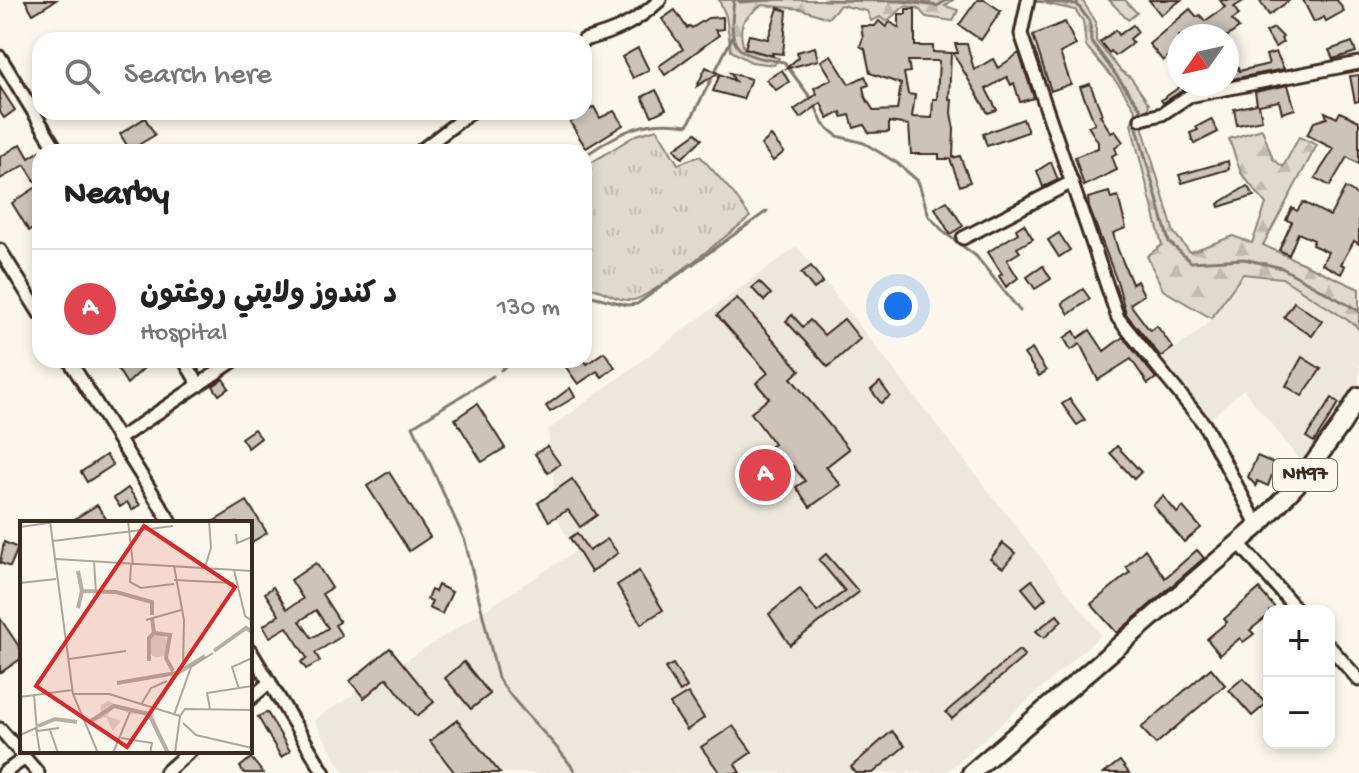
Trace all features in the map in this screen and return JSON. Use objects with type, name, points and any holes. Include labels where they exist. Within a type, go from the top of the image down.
[{"type":"highway","name":"NH97","points":[[1239,543],[1302,479],[1359,396]]},
{"type":"highway","points":[[971,773],[1239,543]]},
{"type":"street","points":[[592,38],[637,21],[660,0]]},
{"type":"street","points":[[1028,0],[1021,34],[1118,318],[1204,424],[1258,526]]},
{"type":"street","points":[[0,57],[32,109]]},
{"type":"street","points":[[1141,119],[1162,114],[1189,96],[1359,63]]},
{"type":"street","points":[[38,120],[53,144]]},
{"type":"street","points":[[429,144],[461,120]]},
{"type":"street","points":[[963,238],[1072,182]]},
{"type":"street","points":[[1,253],[32,301]]},
{"type":"street","points":[[74,368],[170,521]]},
{"type":"street","points":[[189,368],[199,385]]},
{"type":"street","points":[[119,439],[223,368]]},
{"type":"street","points":[[1239,543],[1293,605]]},
{"type":"street","points":[[252,653],[324,773]]},
{"type":"street","points":[[1335,653],[1359,680]]},
{"type":"street","points":[[252,697],[270,682]]},
{"type":"street","points":[[0,729],[20,752]]},
{"type":"street","points":[[21,753],[38,773]]},
{"type":"street","points":[[165,773],[188,753]]},
{"type":"street","points":[[4,773],[25,758]]},
{"type":"shaded area","points":[[797,246],[1101,635],[946,773],[344,773],[314,720],[576,551],[558,521],[548,430]]},
{"type":"shaded area","points":[[1243,274],[1282,278],[1359,330],[1359,390],[1305,466],[1243,389],[1206,423],[1158,362],[1205,326]]},
{"type":"green space","points":[[719,0],[911,0],[930,3],[931,0],[953,0],[945,6],[958,10],[953,21],[926,17],[918,8],[905,6],[886,22],[880,17],[871,21],[867,11],[840,5],[828,18],[801,9],[762,5],[743,23],[742,41],[744,49],[779,58],[774,65],[751,62],[731,51],[726,16]]},
{"type":"green space","points":[[1046,0],[1082,0],[1096,22],[1096,41],[1120,70],[1131,78],[1149,104],[1143,129],[1174,233],[1190,252],[1233,236],[1252,243],[1266,204],[1241,173],[1229,139],[1262,129],[1273,159],[1283,167],[1299,137],[1317,145],[1263,245],[1359,289],[1359,330],[1282,278],[1243,274],[1211,318],[1163,290],[1147,256],[1162,245],[1131,124],[1136,111],[1120,86],[1086,46],[1083,21],[1075,10],[1047,4]]},
{"type":"green space","points":[[1109,0],[1125,0],[1137,13],[1128,20]]},
{"type":"green space","points":[[657,129],[678,164],[700,156],[750,217],[656,289],[633,300],[592,288],[592,162],[636,135]]},
{"type":"building","points":[[25,0],[56,0],[33,14]]},
{"type":"building","points":[[977,0],[985,0],[1001,11],[981,40],[959,25]]},
{"type":"building","points":[[1149,0],[1181,0],[1161,15]]},
{"type":"building","points":[[1220,0],[1245,0],[1234,7],[1239,15],[1232,20],[1236,24],[1172,24],[1190,9],[1205,21],[1225,7]]},
{"type":"building","points":[[1259,0],[1290,0],[1269,15]]},
{"type":"building","points":[[1303,0],[1337,0],[1344,11],[1326,21],[1324,17],[1314,22]]},
{"type":"building","points":[[778,8],[787,11],[783,54],[772,53],[773,56],[745,48],[749,35],[768,39]]},
{"type":"building","points":[[906,9],[915,9],[915,46],[933,46],[933,52],[951,53],[949,100],[952,100],[954,129],[953,158],[960,156],[970,182],[960,186],[950,159],[939,159],[939,154],[911,154],[909,125],[889,122],[889,132],[869,133],[864,125],[854,128],[850,115],[842,117],[841,112],[828,119],[821,103],[800,118],[794,110],[817,94],[814,88],[832,79],[821,61],[831,55],[849,84],[865,76],[869,85],[863,87],[865,97],[874,111],[897,110],[901,84],[870,73],[865,49],[860,46],[863,38],[861,26],[875,26],[879,21],[886,27],[890,22],[899,28],[899,14],[906,14]],"holes":[[[908,61],[939,61],[937,99],[933,99],[932,118],[912,117],[915,95],[908,94],[904,73],[910,72]]]},
{"type":"building","points":[[675,10],[687,28],[708,18],[723,17],[723,29],[715,30],[719,35],[665,75],[659,66],[683,49],[662,19]]},
{"type":"building","points":[[1065,22],[1076,45],[1060,53],[1071,84],[1051,91],[1033,35]]},
{"type":"building","points":[[1133,25],[1138,32],[1130,39],[1133,43],[1115,56],[1100,42],[1116,30],[1119,35]]},
{"type":"building","points":[[1274,28],[1283,37],[1283,42],[1275,47],[1266,32]]},
{"type":"building","points":[[1167,29],[1167,57],[1163,61],[1149,44]]},
{"type":"building","points":[[1352,42],[1356,52],[1333,59],[1329,50]]},
{"type":"building","points":[[955,44],[967,44],[974,70],[993,59],[998,68],[1019,53],[1034,98],[1020,102],[1014,83],[1011,85],[1007,77],[986,89],[997,110],[988,113],[953,53],[958,53]]},
{"type":"building","points":[[815,47],[818,60],[785,69],[798,58],[797,52]]},
{"type":"building","points":[[638,48],[649,70],[633,78],[622,57]]},
{"type":"building","points":[[1276,52],[1284,69],[1239,78],[1239,71],[1269,64],[1266,55]]},
{"type":"building","points":[[706,67],[718,73],[697,86]]},
{"type":"building","points":[[782,70],[789,82],[776,90],[766,80]]},
{"type":"building","points":[[730,73],[751,79],[743,99],[713,91],[720,74],[735,81]]},
{"type":"building","points":[[1359,75],[1359,101],[1355,102],[1350,76]]},
{"type":"building","points":[[1090,84],[1100,115],[1111,133],[1115,131],[1123,142],[1115,148],[1117,153],[1112,156],[1117,170],[1084,186],[1075,157],[1098,148],[1098,142],[1088,126],[1095,124],[1080,87]]},
{"type":"building","points":[[1288,85],[1295,109],[1282,113],[1279,101],[1259,105],[1262,120],[1237,125],[1234,109],[1257,104],[1255,92]]},
{"type":"building","points":[[0,87],[15,110],[4,118],[0,112]]},
{"type":"building","points":[[656,90],[666,109],[652,116],[642,97]]},
{"type":"building","points":[[592,108],[600,118],[614,111],[623,125],[592,144],[584,144],[570,122],[592,120]]},
{"type":"building","points":[[1325,112],[1337,118],[1340,112],[1359,121],[1359,164],[1347,157],[1330,186],[1315,178],[1334,149],[1307,135],[1314,122],[1327,118]]},
{"type":"building","points":[[1023,119],[1028,132],[987,146],[983,134]]},
{"type":"building","points":[[1211,119],[1218,132],[1194,144],[1190,133]]},
{"type":"building","points":[[146,120],[155,135],[140,144],[126,144],[120,134]]},
{"type":"building","points":[[696,133],[702,139],[682,158],[674,149]]},
{"type":"building","points":[[771,136],[784,152],[773,161],[761,145]]},
{"type":"building","points":[[21,144],[29,158],[32,156],[32,176],[25,165],[0,179],[0,157]]},
{"type":"building","points":[[1228,161],[1229,169],[1182,183],[1179,175]]},
{"type":"building","points":[[1051,162],[1058,180],[1043,187],[1037,171]]},
{"type":"building","points":[[1247,186],[1254,196],[1219,207],[1218,204]]},
{"type":"building","points":[[1345,188],[1359,196],[1359,244],[1354,241],[1341,264],[1345,266],[1341,274],[1322,264],[1328,252],[1312,245],[1314,240],[1298,233],[1289,255],[1279,250],[1292,222],[1286,220],[1292,208],[1297,211],[1303,202],[1330,216]]},
{"type":"building","points":[[32,190],[32,229],[29,231],[12,203]]},
{"type":"building","points":[[1109,192],[1111,198],[1118,196],[1126,228],[1113,233],[1118,250],[1132,284],[1137,281],[1144,295],[1130,304],[1148,328],[1151,330],[1157,326],[1173,348],[1161,357],[1126,314],[1089,207],[1088,198]]},
{"type":"building","points":[[947,201],[963,226],[950,234],[935,208]]},
{"type":"building","points":[[1024,224],[1033,239],[1017,248],[1020,252],[1007,260],[1018,278],[1006,287],[988,252],[1018,233],[1016,229]]},
{"type":"building","points":[[1059,233],[1070,250],[1059,257],[1048,240]]},
{"type":"building","points":[[811,266],[823,282],[814,289],[801,273]]},
{"type":"building","points":[[1043,266],[1051,279],[1035,289],[1027,277]]},
{"type":"building","points":[[759,282],[771,294],[764,301],[752,288]]},
{"type":"building","points":[[1083,289],[1090,299],[1069,314],[1062,303]]},
{"type":"building","points":[[737,298],[800,370],[791,378],[849,449],[826,467],[841,485],[810,507],[796,487],[805,481],[793,466],[782,475],[764,451],[774,444],[751,413],[769,398],[756,383],[768,373],[717,315]]},
{"type":"building","points":[[1294,302],[1322,321],[1312,336],[1284,317]]},
{"type":"building","points":[[792,315],[803,327],[810,320],[824,335],[844,319],[860,339],[828,367],[786,321]]},
{"type":"building","points":[[1090,330],[1104,351],[1123,337],[1156,378],[1148,384],[1131,359],[1098,380],[1080,344],[1071,350],[1064,338],[1074,331],[1078,338]]},
{"type":"building","points":[[1032,349],[1046,371],[1039,376],[1024,354]]},
{"type":"building","points":[[604,352],[615,367],[602,377],[597,371],[578,384],[567,368],[592,368],[592,360]]},
{"type":"building","points":[[1302,357],[1321,369],[1302,396],[1286,386]]},
{"type":"building","points":[[117,368],[144,368],[127,384]]},
{"type":"building","points":[[223,379],[229,388],[219,395],[213,386]]},
{"type":"building","points":[[880,382],[890,396],[881,403],[871,390]]},
{"type":"building","points":[[570,388],[575,397],[550,412],[546,406]]},
{"type":"building","points":[[1332,398],[1339,403],[1314,442],[1306,437]]},
{"type":"building","points":[[1070,399],[1085,420],[1077,425],[1062,404]]},
{"type":"building","points":[[477,404],[505,448],[482,462],[455,419]]},
{"type":"building","points":[[254,429],[261,438],[248,448],[241,438]]},
{"type":"building","points":[[547,446],[560,464],[548,473],[535,454]]},
{"type":"building","points":[[1117,446],[1141,472],[1134,479],[1110,453]]},
{"type":"building","points":[[106,455],[113,465],[87,482],[81,472]]},
{"type":"building","points":[[1257,456],[1276,464],[1268,486],[1257,481],[1256,486],[1248,477]]},
{"type":"building","points":[[389,472],[430,537],[409,551],[367,486]]},
{"type":"building","points":[[572,479],[597,515],[580,527],[568,510],[549,521],[538,503]]},
{"type":"building","points":[[128,488],[140,505],[132,510],[127,502],[120,507],[114,498]]},
{"type":"building","points":[[1163,496],[1177,513],[1183,507],[1201,528],[1184,542],[1153,505]]},
{"type":"building","points":[[247,501],[267,533],[252,542],[252,521],[214,521]]},
{"type":"building","points":[[97,505],[108,521],[71,521]]},
{"type":"building","points":[[577,533],[589,551],[607,539],[618,553],[591,572],[570,538]]},
{"type":"building","points":[[4,542],[18,548],[10,567],[0,563]]},
{"type":"building","points":[[1003,543],[1015,553],[1003,568],[990,559]]},
{"type":"building","points":[[1145,549],[1165,578],[1197,550],[1204,558],[1117,633],[1091,604],[1130,572],[1126,567]]},
{"type":"building","points":[[826,554],[859,592],[790,645],[769,614],[800,589],[817,612],[845,591],[819,560]]},
{"type":"building","points":[[316,563],[332,588],[322,594],[340,622],[335,625],[342,636],[315,653],[320,661],[306,669],[301,662],[307,658],[287,627],[270,637],[263,626],[279,615],[265,593],[273,587],[287,609],[303,599],[291,580]],"holes":[[[316,610],[328,628],[312,638],[300,621]]]},
{"type":"building","points":[[639,571],[663,610],[641,624],[617,585]]},
{"type":"building","points":[[1032,580],[1046,598],[1037,606],[1022,588]]},
{"type":"building","points":[[438,585],[452,592],[442,614],[429,608],[432,601],[427,599],[431,590],[435,592]]},
{"type":"building","points":[[1259,589],[1273,605],[1263,605],[1263,620],[1250,630],[1254,634],[1243,642],[1240,638],[1220,655],[1207,639],[1227,622],[1224,619]]},
{"type":"building","points":[[1057,615],[1062,621],[1044,638],[1036,631]]},
{"type":"building","points":[[0,618],[20,648],[20,659],[0,673]]},
{"type":"building","points":[[390,648],[434,702],[417,716],[387,678],[364,698],[350,681]]},
{"type":"building","points":[[1019,650],[1025,656],[952,719],[946,712]]},
{"type":"building","points":[[464,662],[490,694],[471,709],[445,678]]},
{"type":"building","points":[[673,664],[687,687],[680,692],[665,668]]},
{"type":"building","points":[[1211,668],[1225,685],[1156,744],[1141,728]]},
{"type":"building","points":[[1243,678],[1263,701],[1263,707],[1252,716],[1229,690]]},
{"type":"building","points":[[688,693],[704,718],[687,730],[670,704]]},
{"type":"building","points":[[267,712],[290,751],[281,757],[258,717]]},
{"type":"building","points":[[457,720],[500,773],[455,773],[430,741]]},
{"type":"building","points":[[733,726],[752,752],[735,764],[740,773],[720,773],[701,747]]},
{"type":"building","points":[[892,731],[905,746],[873,773],[856,773],[851,767]]},
{"type":"building","points":[[251,758],[263,773],[244,773],[240,767]]},
{"type":"building","points":[[1120,761],[1129,773],[1104,773]]},
{"type":"waterway","points":[[734,0],[732,30],[738,47],[754,56],[784,62],[813,101],[823,124],[837,136],[864,143],[897,163],[918,181],[929,216],[945,233],[976,256],[1020,311]]},
{"type":"waterway","points":[[738,0],[773,0]]},
{"type":"waterway","points":[[824,0],[900,1],[937,6],[947,0]]},
{"type":"waterway","points":[[1078,0],[1077,4],[1090,22],[1091,41],[1141,109],[1136,124],[1169,242],[1191,262],[1244,259],[1282,268],[1359,311]]},
{"type":"waterway","points":[[1032,1],[1076,4]]},
{"type":"waterway","points":[[592,151],[644,125],[688,125],[733,36]]},
{"type":"waterway","points":[[592,296],[627,305],[637,304],[767,211]]},
{"type":"waterway","points":[[493,376],[413,426],[465,541],[498,678],[576,773]]},
{"type":"place","name":"د کندوز ولایتي روغتون","points":[[765,475]]}]
